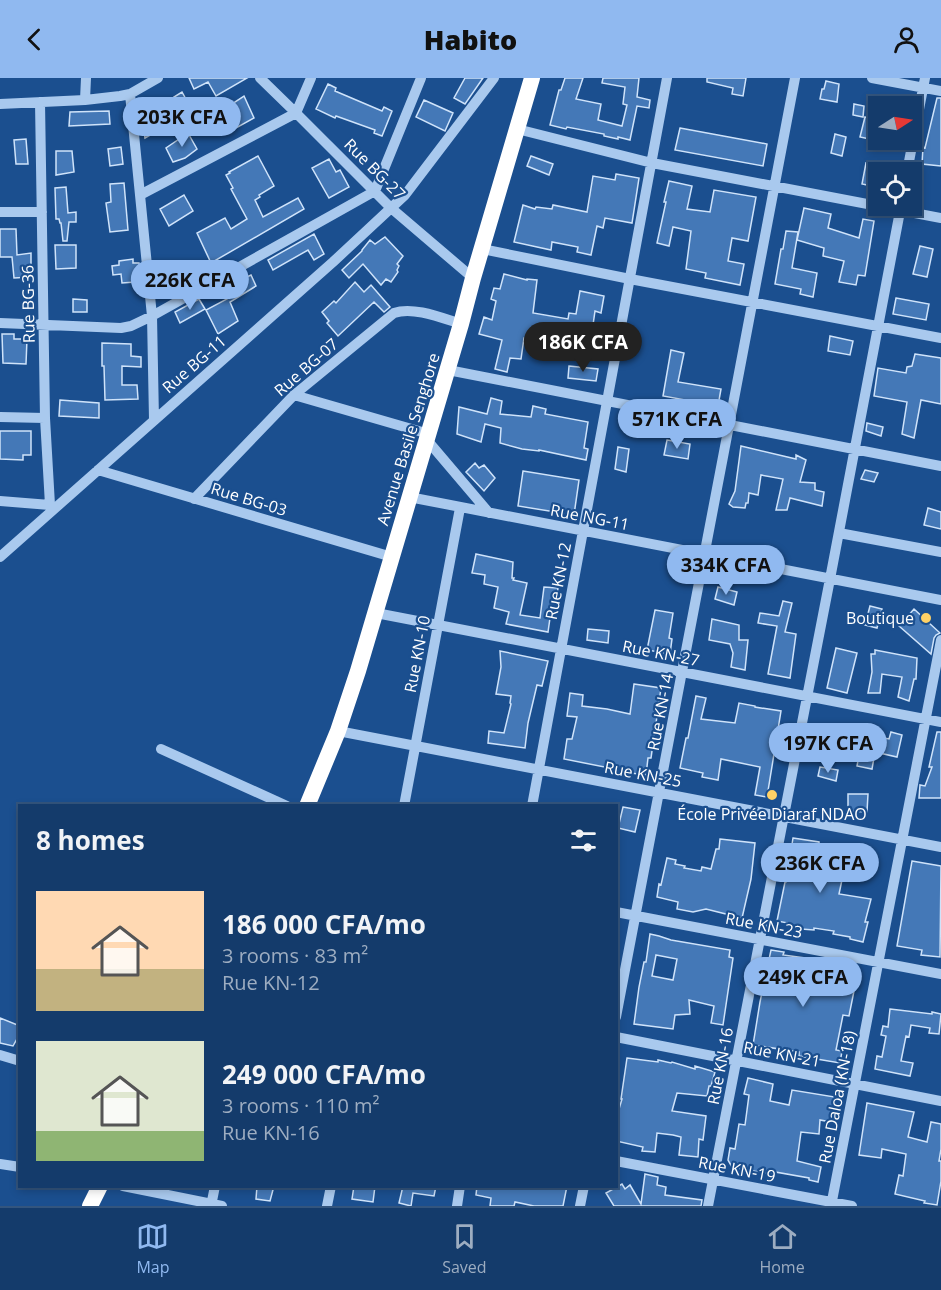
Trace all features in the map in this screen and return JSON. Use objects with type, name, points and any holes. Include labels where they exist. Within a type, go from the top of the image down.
[{"type":"highway","name":"Avenue Basile Senghore","points":[[308,804],[338,731],[376,613],[532,78]]},
{"type":"highway","points":[[90,1206],[99,1188]]},
{"type":"street","points":[[85,100],[86,78]]},
{"type":"street","points":[[0,104],[85,100],[130,94],[158,78]]},
{"type":"street","name":"Rue BG-27","points":[[260,78],[392,208],[473,278]]},
{"type":"street","points":[[141,195],[296,113],[311,78]]},
{"type":"street","points":[[0,323],[121,328],[131,326],[375,190],[421,78]]},
{"type":"street","name":"Rue BG-11","points":[[0,557],[51,507],[98,470],[392,208],[405,195],[494,78]]},
{"type":"street","name":"Rue KN-12","points":[[532,804],[667,78]]},
{"type":"street","name":"Rue KN-14","points":[[618,1007],[795,78]]},
{"type":"street","points":[[872,78],[924,83],[941,91]]},
{"type":"street","points":[[909,162],[924,83]]},
{"type":"street","points":[[130,94],[152,316],[154,420]]},
{"type":"street","name":"Rue BG-36","points":[[40,102],[45,418],[51,507]]},
{"type":"street","points":[[517,129],[652,163],[868,202]]},
{"type":"street","points":[[0,213],[42,212]]},
{"type":"street","points":[[922,213],[941,218]]},
{"type":"street","name":"Rue KN-16","points":[[708,1206],[899,216]]},
{"type":"street","points":[[482,249],[941,338]]},
{"type":"street","name":"Rue BG-07","points":[[194,499],[294,395],[394,313],[410,310],[461,324]]},
{"type":"street","points":[[448,370],[941,466]]},
{"type":"street","points":[[294,395],[428,437],[489,513]]},
{"type":"street","points":[[0,417],[45,418]]},
{"type":"street","name":"Rue BG-03","points":[[98,470],[392,557]]},
{"type":"street","name":"Rue NG-11","points":[[409,497],[941,600]]},
{"type":"street","points":[[0,501],[51,507]]},
{"type":"street","name":"Rue KN-10","points":[[404,804],[460,508]]},
{"type":"street","points":[[839,533],[941,552]]},
{"type":"street","name":"Rue KN-27","points":[[376,613],[941,722]]},
{"type":"street","name":"Rue Daloa (KN-18)","points":[[831,1204],[941,640]]},
{"type":"street","name":"Rue KN-25","points":[[338,731],[941,847]]},
{"type":"street","points":[[161,749],[283,804]]},
{"type":"street","name":"Rue KN-23","points":[[618,912],[941,974]]},
{"type":"street","name":"Rue KN-21","points":[[618,1037],[941,1101]]},
{"type":"street","points":[[0,1055],[18,1060]]},
{"type":"street","name":"Rue KN-19","points":[[618,1161],[831,1204],[852,1206]]},
{"type":"street","points":[[0,1164],[18,1167]]},
{"type":"street","points":[[133,1188],[215,1205],[215,1188]]},
{"type":"street","points":[[327,1206],[331,1188]]},
{"type":"street","points":[[457,1206],[460,1188]]},
{"type":"street","points":[[580,1206],[584,1188]]},
{"type":"building","points":[[189,78],[247,78],[216,96],[208,82],[194,89]]},
{"type":"building","points":[[465,78],[483,78],[465,104],[454,98]]},
{"type":"building","points":[[565,78],[583,78],[576,99],[601,104],[598,120],[622,126],[627,105],[623,104],[625,87],[602,83],[603,78],[639,78],[637,97],[650,100],[649,108],[637,106],[630,140],[550,125],[559,90]]},
{"type":"building","points":[[707,78],[746,78],[743,96],[732,94],[733,88],[707,82]]},
{"type":"building","points":[[826,81],[839,84],[837,102],[820,99]]},
{"type":"building","points":[[328,84],[336,88],[335,91],[382,111],[384,107],[392,111],[382,136],[374,133],[375,130],[336,116],[335,118],[316,109]]},
{"type":"building","points":[[182,92],[192,110],[185,114],[174,97]]},
{"type":"building","points":[[244,96],[254,118],[227,133],[218,113]]},
{"type":"building","points":[[937,98],[941,98],[941,166],[922,164],[923,147],[925,148]]},
{"type":"building","points":[[424,100],[453,113],[445,131],[416,117]]},
{"type":"building","points":[[854,104],[864,106],[863,117],[853,115]]},
{"type":"building","points":[[155,110],[158,115],[162,112],[168,125],[145,138],[142,117]]},
{"type":"building","points":[[109,111],[110,124],[69,126],[70,112]]},
{"type":"building","points":[[865,117],[868,118],[868,139],[860,137]]},
{"type":"building","points":[[680,128],[767,144],[763,166],[675,150]]},
{"type":"building","points":[[188,133],[197,149],[185,158],[173,162],[166,148]]},
{"type":"building","points":[[835,134],[846,137],[842,156],[831,153]]},
{"type":"building","points":[[26,139],[28,164],[16,164],[14,140]]},
{"type":"building","points":[[121,147],[123,164],[110,166],[108,149]]},
{"type":"building","points":[[56,151],[72,151],[74,172],[56,175]]},
{"type":"building","points":[[258,156],[274,186],[255,200],[263,217],[298,198],[304,209],[211,263],[197,233],[225,218],[231,229],[247,219],[226,175]]},
{"type":"building","points":[[531,156],[553,164],[549,175],[527,166]]},
{"type":"building","points":[[329,159],[336,172],[340,170],[349,187],[329,198],[312,168]]},
{"type":"building","points":[[866,163],[868,163],[868,185],[862,184]]},
{"type":"building","points":[[616,174],[639,178],[632,223],[605,218],[603,228],[597,226],[591,255],[577,252],[578,247],[552,242],[551,250],[514,242],[523,205],[535,209],[536,207],[552,209],[553,205],[587,212],[593,176],[615,180]]},
{"type":"building","points":[[669,181],[692,186],[687,209],[710,212],[714,190],[756,197],[748,241],[732,238],[728,261],[744,264],[740,285],[705,278],[706,273],[686,269],[691,231],[673,227],[669,246],[657,243]]},
{"type":"building","points":[[124,183],[128,230],[110,232],[106,203],[111,202],[110,184]]},
{"type":"building","points":[[66,187],[68,213],[76,212],[76,222],[69,222],[67,241],[63,241],[61,223],[59,219],[56,219],[55,188]]},
{"type":"building","points":[[184,195],[193,211],[169,226],[160,209]]},
{"type":"building","points":[[804,208],[831,214],[828,228],[859,238],[863,219],[874,221],[865,276],[858,275],[856,285],[839,282],[844,261],[823,256],[824,248],[797,240]]},
{"type":"building","points":[[0,229],[16,229],[17,255],[31,253],[31,277],[14,278],[12,257],[0,257]]},
{"type":"building","points":[[786,231],[798,232],[792,268],[817,273],[813,297],[800,294],[801,289],[775,284]]},
{"type":"building","points":[[314,234],[324,254],[314,260],[308,250],[273,270],[268,260]]},
{"type":"building","points":[[385,237],[403,256],[397,264],[398,272],[391,282],[386,279],[381,285],[363,264],[349,278],[342,270],[370,240],[375,244]]},
{"type":"building","points":[[55,245],[76,245],[76,268],[56,269]]},
{"type":"building","points":[[920,246],[933,249],[927,277],[913,274]]},
{"type":"building","points":[[133,259],[133,263],[139,263],[140,271],[134,272],[135,282],[122,283],[121,274],[113,275],[112,266],[119,265],[119,261]]},
{"type":"building","points":[[245,273],[247,277],[251,275],[256,286],[230,302],[238,321],[218,334],[206,310],[227,299],[221,286]]},
{"type":"building","points":[[504,274],[537,280],[533,313],[568,319],[569,313],[576,314],[580,291],[604,296],[601,313],[595,311],[592,332],[561,328],[558,344],[524,338],[521,359],[510,358],[507,372],[495,369],[502,340],[479,334],[484,317],[492,320],[496,301],[491,299],[494,288],[500,289]]},
{"type":"building","points":[[355,282],[364,292],[371,285],[390,307],[384,312],[374,302],[338,336],[327,323],[329,321],[322,312],[334,301],[336,303]]},
{"type":"building","points":[[896,298],[929,304],[926,320],[893,314]]},
{"type":"building","points":[[73,299],[87,300],[87,312],[73,312]]},
{"type":"building","points":[[199,299],[205,309],[180,323],[175,312]]},
{"type":"building","points":[[2,334],[14,334],[14,339],[27,339],[26,364],[3,363]]},
{"type":"building","points":[[830,336],[853,341],[850,355],[828,351]]},
{"type":"building","points":[[102,343],[131,344],[131,356],[141,357],[141,367],[122,366],[122,385],[137,385],[138,399],[105,400]]},
{"type":"building","points":[[671,350],[684,353],[678,382],[721,389],[718,406],[663,396]]},
{"type":"building","points":[[915,354],[941,358],[941,404],[921,400],[914,438],[902,434],[907,402],[874,396],[878,368],[906,373],[907,367],[912,366]]},
{"type":"building","points":[[569,366],[598,369],[596,381],[568,378]]},
{"type":"building","points":[[491,398],[502,401],[500,414],[531,417],[533,406],[546,409],[545,414],[588,422],[584,448],[588,449],[586,460],[500,443],[501,428],[485,424],[481,442],[457,434],[459,407],[487,414]]},
{"type":"building","points":[[60,400],[99,403],[99,418],[59,416]]},
{"type":"building","points":[[867,423],[883,427],[881,436],[866,431]]},
{"type":"building","points":[[0,431],[31,431],[31,455],[23,455],[23,460],[0,459]]},
{"type":"building","points":[[667,440],[690,444],[688,459],[664,455]]},
{"type":"building","points":[[741,446],[796,459],[796,455],[806,460],[800,482],[815,483],[815,490],[824,492],[822,506],[790,498],[787,510],[776,510],[783,479],[761,475],[758,495],[749,493],[745,508],[733,507],[729,504],[735,491]]},
{"type":"building","points":[[618,447],[629,449],[626,472],[615,469]]},
{"type":"building","points":[[475,463],[479,468],[484,465],[495,478],[484,491],[466,472]]},
{"type":"building","points":[[865,470],[878,473],[874,482],[861,479]]},
{"type":"building","points":[[523,471],[579,480],[574,515],[518,506]]},
{"type":"building","points":[[928,508],[941,512],[941,529],[924,525]]},
{"type":"building","points":[[476,554],[513,562],[513,580],[527,583],[520,615],[540,618],[544,587],[558,588],[555,612],[551,611],[548,632],[506,624],[509,612],[494,608],[498,587],[484,584],[485,575],[472,573]]},
{"type":"building","points":[[718,587],[737,592],[734,605],[715,599]]},
{"type":"building","points":[[783,601],[792,603],[785,632],[796,634],[790,678],[768,674],[777,626],[758,623],[760,613],[779,616]]},
{"type":"building","points":[[870,606],[882,609],[877,628],[865,625]]},
{"type":"building","points":[[914,609],[940,633],[934,638],[931,654],[899,626]]},
{"type":"building","points":[[655,610],[673,613],[669,638],[672,639],[670,654],[647,650]]},
{"type":"building","points":[[712,619],[739,625],[739,640],[748,640],[745,670],[731,667],[733,653],[730,644],[709,640]]},
{"type":"building","points":[[588,629],[609,631],[608,643],[587,640]]},
{"type":"building","points":[[836,648],[857,653],[847,693],[827,688]]},
{"type":"building","points":[[875,650],[917,658],[916,679],[914,679],[909,701],[898,697],[902,677],[882,674],[880,693],[868,693],[872,672],[871,654],[875,654]]},
{"type":"building","points":[[500,651],[548,661],[542,686],[537,685],[525,748],[488,743],[489,731],[504,733],[511,704],[511,696],[496,694],[501,667]]},
{"type":"building","points":[[634,684],[661,688],[651,758],[648,758],[646,775],[615,771],[615,769],[564,759],[567,739],[572,739],[577,717],[567,716],[570,693],[583,695],[582,706],[630,714]]},
{"type":"building","points":[[696,696],[706,698],[701,719],[735,723],[739,703],[781,711],[767,797],[755,795],[760,767],[721,759],[718,780],[702,777],[703,773],[680,768]]},
{"type":"building","points":[[891,732],[902,735],[897,757],[875,752],[872,769],[857,766],[863,734],[889,739]]},
{"type":"building","points":[[937,732],[941,732],[941,798],[919,798],[920,785],[925,786],[932,767],[929,767]]},
{"type":"building","points":[[818,748],[831,752],[829,763],[816,760]]},
{"type":"building","points":[[820,767],[838,770],[836,781],[818,776]]},
{"type":"building","points":[[848,794],[868,794],[867,812],[848,811]]},
{"type":"building","points":[[623,807],[640,810],[635,832],[618,828]]},
{"type":"building","points":[[793,838],[819,842],[819,847],[834,850],[833,858],[846,861],[839,894],[871,899],[863,942],[833,934],[834,931],[801,929],[777,921]]},
{"type":"building","points":[[720,839],[755,843],[751,879],[742,918],[706,909],[693,912],[677,909],[678,902],[657,897],[667,858],[676,860],[675,864],[685,866],[684,868],[701,871],[702,867],[711,869],[716,849],[719,849]]},
{"type":"building","points":[[912,861],[941,866],[940,957],[921,955],[922,950],[897,946]]},
{"type":"building","points":[[650,934],[730,950],[729,957],[733,958],[723,1025],[711,1023],[714,1006],[689,1000],[690,1014],[675,1015],[673,1029],[634,1024],[639,987],[644,962],[646,962]],"holes":[[[656,955],[677,959],[673,980],[652,976]]]},
{"type":"building","points":[[771,950],[784,952],[783,955],[805,958],[804,964],[857,976],[849,1016],[843,1015],[836,1050],[842,1051],[840,1063],[799,1056],[799,1052],[753,1045]]},
{"type":"building","points":[[890,1009],[941,1014],[939,1034],[929,1033],[930,1028],[911,1025],[909,1037],[906,1036],[901,1061],[913,1063],[910,1076],[875,1069],[877,1056],[882,1057],[886,1036],[881,1035],[883,1026],[888,1027]]},
{"type":"building","points":[[0,1018],[18,1025],[18,1039],[13,1046],[0,1043]]},
{"type":"building","points":[[627,1058],[672,1062],[715,1072],[707,1096],[677,1093],[672,1111],[706,1116],[703,1140],[699,1139],[698,1157],[679,1155],[681,1137],[673,1135],[657,1133],[655,1152],[642,1151],[643,1147],[618,1141],[618,1112]]},
{"type":"building","points":[[748,1078],[773,1084],[770,1101],[789,1105],[792,1090],[835,1097],[831,1122],[820,1120],[819,1134],[801,1132],[797,1161],[821,1167],[818,1182],[809,1180],[809,1178],[775,1172],[775,1175],[732,1167],[728,1160],[730,1148],[735,1149],[739,1124],[745,1125],[749,1095],[744,1094]]},
{"type":"building","points":[[867,1103],[914,1112],[908,1137],[927,1142],[931,1122],[941,1124],[939,1161],[941,1161],[941,1181],[937,1205],[895,1194],[899,1175],[903,1176],[906,1154],[882,1149],[881,1158],[859,1155]]},
{"type":"building","points":[[645,1174],[658,1177],[657,1185],[666,1187],[665,1195],[702,1200],[701,1206],[614,1206],[606,1193],[622,1184],[625,1189],[630,1185],[641,1204]]},
{"type":"building","points":[[257,1188],[273,1188],[270,1201],[256,1199]]},
{"type":"building","points":[[354,1188],[375,1188],[373,1202],[352,1199]]},
{"type":"building","points":[[403,1188],[436,1188],[434,1196],[413,1193],[411,1206],[399,1203]]},
{"type":"building","points":[[477,1188],[567,1188],[563,1206],[534,1206],[515,1202],[514,1206],[490,1206],[491,1198],[476,1195]]},
{"type":"place","name":"Boutique","points":[[926,618]]},
{"type":"place","name":"École Privée Diaraf NDAO","points":[[772,795]]}]
